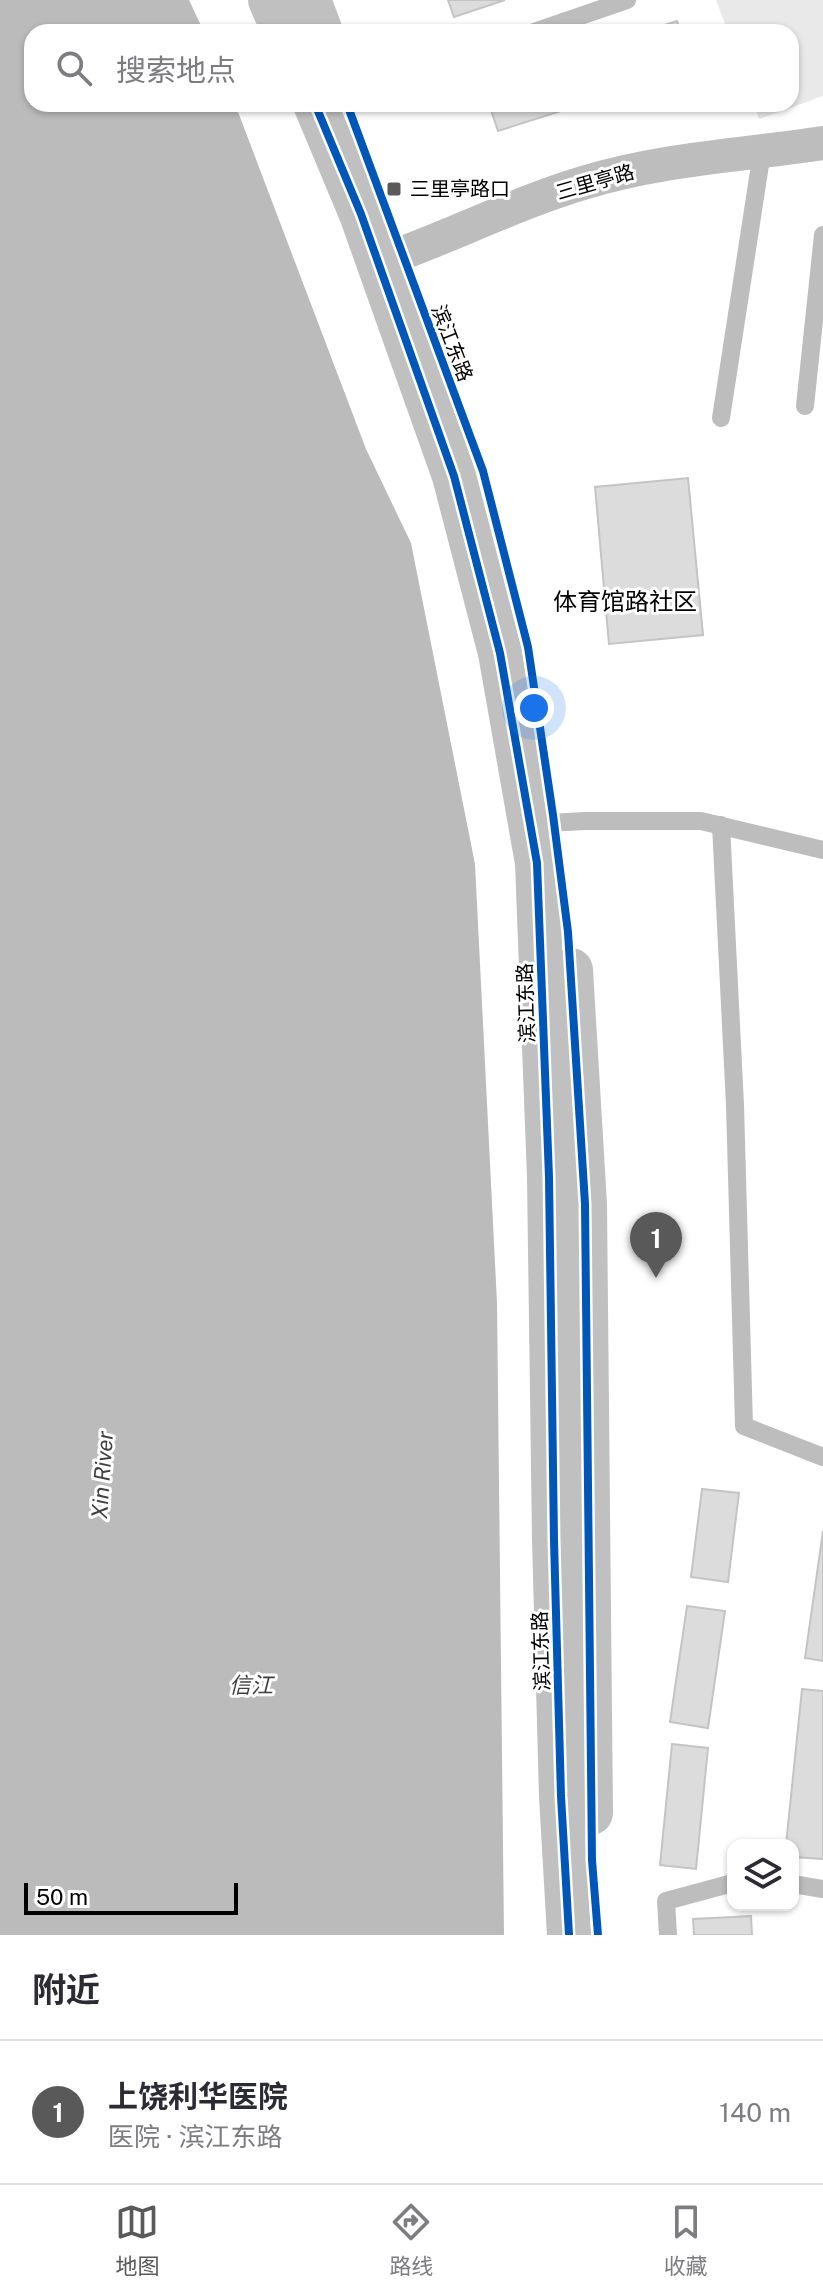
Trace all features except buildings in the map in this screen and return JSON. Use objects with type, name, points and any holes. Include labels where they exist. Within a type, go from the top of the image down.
[{"type":"main road","points":[[270,0],[280,24]]},
{"type":"main road","points":[[309,0],[318,24]]},
{"type":"main road","name":"滨江东路","points":[[318,112],[361,214],[390,258]]},
{"type":"main road","name":"滨江东路","points":[[349,112],[390,258],[483,471],[528,647],[542,823],[568,932],[585,1204],[592,1860],[598,1935]]},
{"type":"main road","name":"滨江东路","points":[[542,823],[537,863],[549,1177],[561,1796],[569,1935]]},
{"type":"street","name":"三里亭路","points":[[390,258],[583,183],[662,164],[823,143]]},
{"type":"lane","points":[[557,24],[627,0]]},
{"type":"lane","points":[[721,418],[762,152]]},
{"type":"lane","points":[[805,406],[823,235]]},
{"type":"lane","points":[[542,823],[701,821],[823,850]]},
{"type":"lane","points":[[721,825],[735,1105],[744,1426],[823,1457]]},
{"type":"lane","points":[[668,1935],[666,1901],[727,1885]]},
{"type":"lane","points":[[799,1885],[823,1889]]},
{"type":"shaded area","points":[[716,0],[823,0],[823,96],[799,105],[799,24],[725,24]]},
{"type":"shaded area","points":[[757,112],[778,112],[759,119]]},
{"type":"water","name":"信江","points":[[0,0],[189,0],[200,24],[24,24],[24,112],[238,112],[366,449],[411,543],[475,864],[497,1303],[504,1935],[0,1935]]},
{"type":"cycle path","points":[[318,112],[361,214],[454,476],[500,653],[537,863],[549,1177],[561,1796],[569,1935]]},
{"type":"cycle path","points":[[350,112],[483,471],[528,647],[553,815],[568,932],[585,1204],[592,1860],[598,1935]]},
{"type":"place","name":"三里亭路口","points":[[394,189]]},
{"type":"place","name":"上饶利华医院","points":[[656,1278]]},
{"type":"district","name":"体育馆路社区","points":[[625,601]]},
{"type":"water label","name":"Xin River","points":[[102,1475]]}]
